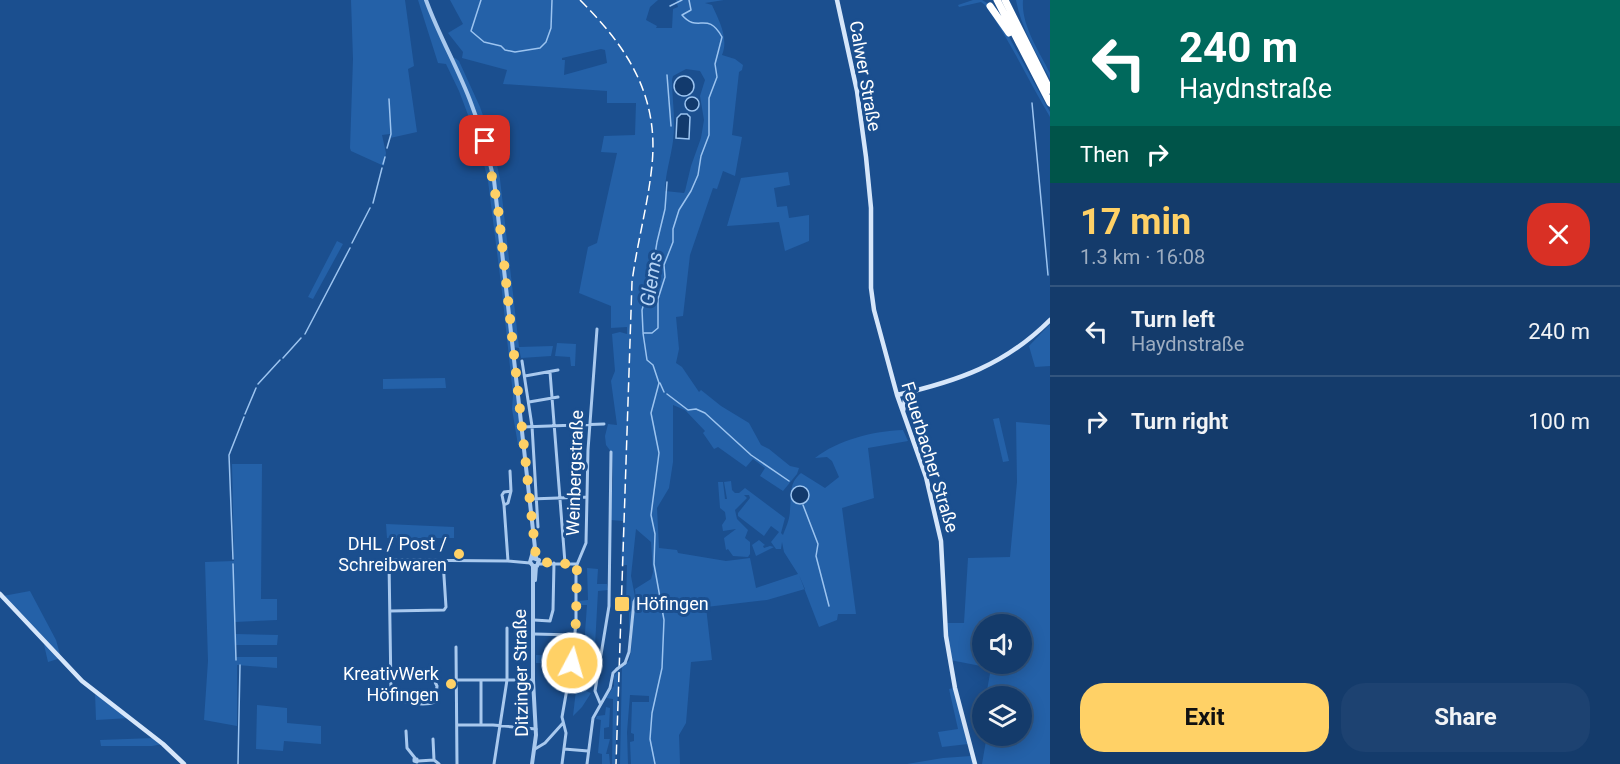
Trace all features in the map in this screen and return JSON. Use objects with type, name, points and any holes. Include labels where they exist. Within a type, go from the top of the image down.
[{"type":"highway","points":[[997,0],[1050,103]]},
{"type":"highway","points":[[1005,0],[1050,90]]},
{"type":"highway","points":[[990,6],[1020,47]]},
{"type":"highway","points":[[1021,26],[1031,54]]},
{"type":"main road","name":"Calwer Straße","points":[[837,0],[856,91],[866,157]]},
{"type":"main road","name":"Feuerbacher Straße","points":[[866,157],[871,208],[871,288],[874,310],[897,395],[926,477],[942,541],[946,636],[956,690],[975,764]]},
{"type":"main road","points":[[897,395],[954,381],[989,366],[1022,345],[1050,320]]},
{"type":"main road","points":[[903,414],[904,403],[910,392]]},
{"type":"main road","points":[[0,594],[82,681],[163,744],[184,764]]},
{"type":"street","name":"Ditzinger Straße","points":[[426,0],[441,40],[471,102],[485,141],[494,180],[534,548],[533,680],[536,729],[532,764]]},
{"type":"street","name":"Weinbergstraße","points":[[562,764],[566,734],[562,717],[574,635],[577,564],[586,543],[589,426],[597,329]]},
{"type":"street","points":[[522,361],[532,426],[538,527]]},
{"type":"street","points":[[525,376],[558,370]]},
{"type":"street","points":[[550,372],[565,563]]},
{"type":"street","points":[[529,402],[558,397]]},
{"type":"street","points":[[521,427],[604,424]]},
{"type":"street","points":[[600,703],[595,691],[609,606],[608,520],[611,452]]},
{"type":"street","points":[[504,505],[508,503],[511,491],[510,471]]},
{"type":"street","points":[[508,561],[502,495],[504,492],[511,491]]},
{"type":"street","points":[[530,500],[587,497]]},
{"type":"street","points":[[392,673],[434,678],[437,686],[435,702],[426,704],[396,699],[391,691],[389,562],[391,560],[577,564]]},
{"type":"street","points":[[390,611],[444,610],[446,607],[443,561]]},
{"type":"street","points":[[534,620],[550,621],[553,610],[551,563]]},
{"type":"street","points":[[587,764],[592,723],[600,703],[610,688],[611,676],[625,663],[629,652],[636,598]]},
{"type":"street","points":[[494,764],[507,680],[507,628]]},
{"type":"street","points":[[534,634],[574,635]]},
{"type":"street","points":[[456,647],[457,764]]},
{"type":"street","points":[[456,680],[533,680]]},
{"type":"street","points":[[481,680],[481,725]]},
{"type":"street","points":[[535,749],[545,743],[563,723]]},
{"type":"street","points":[[457,725],[536,729]]},
{"type":"street","points":[[406,731],[405,748],[416,761],[434,760],[439,764]]},
{"type":"street","points":[[433,739],[434,760]]},
{"type":"street","points":[[564,749],[588,751]]},
{"type":"shaded area","points":[[351,0],[405,0],[414,66],[408,69],[417,132],[390,138],[390,134],[382,135],[386,153],[384,166],[351,151],[350,148],[353,59]]},
{"type":"shaded area","points":[[418,0],[426,0],[451,59],[455,58],[459,61],[491,138],[500,179],[519,347],[553,346],[551,356],[521,358],[519,348],[513,347],[523,445],[518,445],[512,409],[513,395],[488,181],[479,144],[459,91],[446,64],[438,63]]},
{"type":"shaded area","points":[[450,0],[658,0],[650,7],[646,20],[657,26],[656,28],[672,28],[673,9],[678,7],[676,0],[724,0],[705,3],[712,5],[718,17],[724,43],[722,55],[735,59],[743,65],[739,72],[732,135],[742,137],[735,176],[723,171],[717,189],[713,188],[690,255],[683,316],[676,317],[679,349],[676,363],[682,367],[699,392],[701,390],[721,406],[749,423],[761,445],[790,466],[799,468],[783,491],[760,476],[765,468],[753,459],[746,467],[718,447],[714,449],[703,433],[705,431],[685,410],[673,405],[673,462],[669,488],[657,508],[659,548],[726,561],[750,558],[756,588],[798,574],[784,552],[782,542],[781,549],[776,549],[771,542],[779,532],[771,526],[764,536],[738,516],[750,498],[749,495],[744,495],[747,498],[735,510],[737,519],[748,530],[745,538],[750,542],[750,554],[748,557],[733,556],[728,549],[726,550],[724,538],[736,529],[723,531],[722,525],[726,519],[725,512],[720,508],[718,482],[723,482],[725,499],[727,499],[724,482],[731,481],[732,490],[735,493],[745,488],[785,518],[781,533],[783,535],[789,517],[791,490],[797,477],[801,473],[825,488],[839,477],[832,461],[827,457],[815,458],[845,441],[880,432],[903,430],[908,441],[868,448],[874,498],[842,508],[856,614],[838,614],[837,620],[819,627],[804,589],[767,600],[706,607],[712,660],[691,662],[686,723],[679,735],[680,764],[631,764],[630,742],[634,741],[634,734],[631,733],[632,702],[649,702],[649,696],[630,695],[627,732],[628,764],[620,764],[622,666],[629,661],[632,636],[629,627],[629,603],[626,603],[627,565],[621,565],[623,521],[610,520],[612,453],[606,445],[605,436],[608,424],[617,425],[611,381],[615,371],[612,334],[620,332],[627,334],[627,327],[611,328],[611,306],[579,293],[588,247],[597,243],[617,153],[601,152],[604,136],[635,135],[636,103],[607,103],[607,91],[503,84],[507,70],[462,58],[463,52],[448,33],[463,24]],"holes":[[[605,50],[607,63],[564,75],[565,60],[562,58]],[[686,69],[700,71],[705,80],[700,96],[704,120],[701,138],[684,193],[665,191],[674,133],[673,76]],[[636,529],[651,542],[653,572],[651,579],[635,589],[636,602],[631,576]]]},
{"type":"shaded area","points":[[973,0],[982,0],[987,3],[1007,33],[1050,112],[1050,117],[1011,46],[985,5],[981,2],[959,7],[958,5]]},
{"type":"shaded area","points":[[1016,0],[1023,0],[1028,28],[1050,73],[1050,79],[1026,31]]},
{"type":"shaded area","points":[[684,76],[691,79],[694,86],[691,93],[684,96],[677,93],[674,86],[677,79]]},
{"type":"shaded area","points":[[689,97],[695,97],[699,104],[695,111],[689,111],[685,107],[685,101]]},
{"type":"shaded area","points":[[681,114],[687,114],[690,117],[689,139],[676,138],[677,118]]},
{"type":"shaded area","points":[[788,172],[790,185],[774,188],[777,207],[787,206],[789,218],[809,215],[809,241],[785,251],[779,222],[727,226],[741,178]]},
{"type":"shaded area","points":[[337,241],[343,244],[313,299],[308,297]]},
{"type":"shaded area","points":[[1050,324],[1050,366],[1035,367],[1029,346]]},
{"type":"shaded area","points":[[557,343],[576,344],[575,366],[571,366],[570,357],[555,356]]},
{"type":"shaded area","points":[[445,378],[446,388],[383,389],[383,379]]},
{"type":"shaded area","points":[[999,418],[1009,461],[1003,462],[993,419]]},
{"type":"shaded area","points":[[1016,422],[1050,425],[1050,764],[982,764],[985,746],[1032,746],[1032,686],[988,686],[990,674],[1032,674],[1032,614],[972,614],[972,664],[950,660],[947,623],[964,623],[968,558],[1010,557],[1017,482]]},
{"type":"shaded area","points":[[232,464],[262,464],[261,599],[277,599],[277,620],[235,622],[236,657],[277,657],[277,668],[237,665],[237,726],[204,720],[208,661],[205,562],[234,561]]},
{"type":"shaded area","points":[[800,486],[806,489],[809,495],[806,501],[800,504],[794,501],[791,495],[794,489]]},
{"type":"shaded area","points":[[386,524],[454,527],[454,538],[387,538]]},
{"type":"shaded area","points":[[759,540],[765,545],[764,548],[774,547],[756,556],[752,545]]},
{"type":"shaded area","points":[[587,568],[598,569],[597,584],[607,584],[608,590],[598,591],[595,646],[590,676],[596,678],[595,683],[588,683],[586,691],[591,693],[573,716],[576,690],[579,690],[587,649],[584,647],[587,605],[578,605],[578,601],[588,600]]},
{"type":"shaded area","points":[[30,591],[56,640],[61,658],[48,662],[42,636],[3,596]]},
{"type":"shaded area","points":[[236,634],[278,635],[277,645],[236,645]]},
{"type":"shaded area","points":[[536,655],[571,656],[570,664],[536,663]]},
{"type":"shaded area","points":[[619,670],[615,764],[612,764],[613,699],[606,698],[614,686],[614,676]]},
{"type":"shaded area","points":[[954,688],[968,744],[942,747],[938,732],[958,729],[949,689]]},
{"type":"shaded area","points":[[95,692],[130,718],[96,720]]},
{"type":"shaded area","points":[[257,705],[287,708],[287,723],[321,726],[321,744],[284,741],[283,751],[256,749]]},
{"type":"shaded area","points":[[606,707],[610,708],[609,727],[604,728],[604,739],[610,739],[606,754],[609,754],[610,764],[602,764],[602,754],[598,753],[601,720],[596,719],[597,716],[605,715]]},
{"type":"shaded area","points":[[154,738],[163,744],[101,746],[100,740]]},
{"type":"shaded area","points":[[971,756],[973,764],[907,764],[943,758]]},
{"type":"waterway","name":"Glems","points":[[481,0],[471,31],[484,42],[515,52],[540,48],[546,42],[551,28],[552,0]]},
{"type":"waterway","points":[[670,6],[682,0]]},
{"type":"waterway","name":"Glems","points":[[655,764],[650,739],[652,713],[662,668],[664,620],[654,564],[655,534],[651,515],[659,453],[651,413],[659,383],[653,365],[647,360],[643,333],[652,333],[658,328],[658,299],[665,277],[664,265],[673,242],[673,229],[679,210],[698,175],[701,156],[709,135],[709,98],[717,77],[715,64],[722,37],[712,25],[693,23],[682,15],[691,10],[689,0]]},
{"type":"waterway","points":[[667,75],[671,126]]},
{"type":"waterway","points":[[387,148],[391,134],[389,99]]},
{"type":"waterway","points":[[1032,103],[1048,275]]},
{"type":"waterway","points":[[383,164],[385,157]]},
{"type":"waterway","points":[[373,203],[382,168]]},
{"type":"waterway","points":[[643,332],[642,310],[651,279],[665,209],[667,182]]},
{"type":"waterway","points":[[352,243],[370,208]]},
{"type":"waterway","points":[[305,334],[350,248]]},
{"type":"waterway","points":[[283,358],[301,338]]},
{"type":"waterway","points":[[258,384],[280,360]]},
{"type":"waterway","points":[[660,383],[664,392]]},
{"type":"waterway","points":[[245,414],[256,388]]},
{"type":"waterway","points":[[667,394],[688,410],[696,409],[705,413],[751,455],[789,481]]},
{"type":"waterway","points":[[233,559],[229,455],[244,417]]},
{"type":"waterway","points":[[803,505],[818,544],[816,556],[829,606]]},
{"type":"waterway","points":[[233,564],[236,660]]},
{"type":"waterway","points":[[238,764],[240,665]]},
{"type":"railway","points":[[580,0],[612,36],[636,74],[645,94],[653,140],[650,180],[632,282],[616,764]]},
{"type":"place","name":"DHL / Post / Schreibwaren","points":[[459,554]]},
{"type":"place","name":"Höfingen","points":[[622,604]]},
{"type":"place","name":"KreativWerk Höfingen","points":[[451,684]]},
{"type":"route","points":[[485,141],[498,208],[534,548],[539,561],[577,564],[576,621],[572,663]]}]
